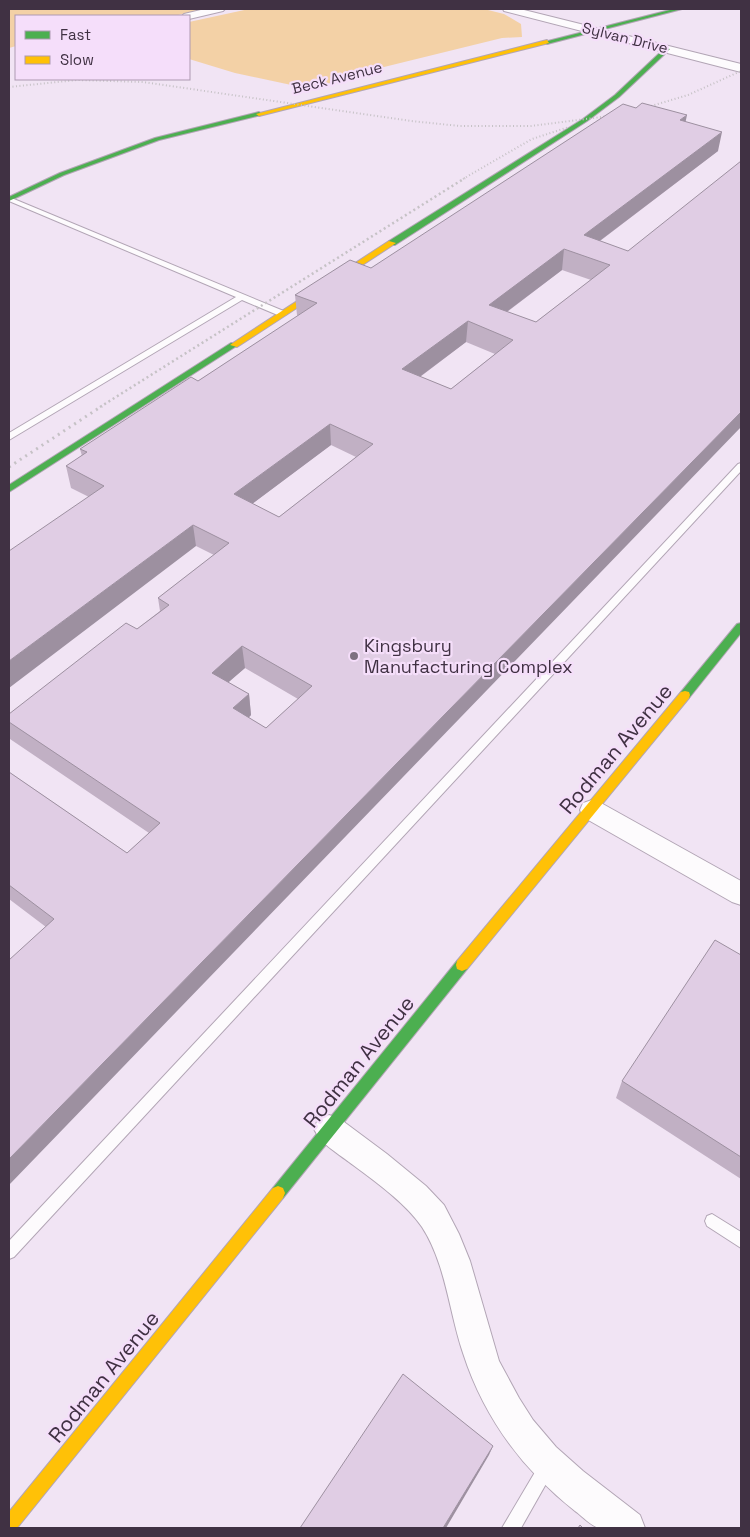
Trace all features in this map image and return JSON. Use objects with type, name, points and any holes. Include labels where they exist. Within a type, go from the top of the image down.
[{"type":"street","points":[[190,16],[219,9]]},
{"type":"street","name":"Sylvan Drive","points":[[508,9],[741,68]]},
{"type":"street","name":"Beck Avenue","points":[[9,199],[62,174],[157,139],[679,9]]},
{"type":"street","points":[[9,489],[585,120],[616,96],[667,49]]},
{"type":"street","name":"Rodman Avenue","points":[[9,1525],[553,853],[592,810],[741,626]]},
{"type":"street","points":[[592,810],[741,894]]},
{"type":"street","points":[[329,1129],[374,1162],[415,1197],[432,1216],[446,1242],[483,1366],[522,1434],[549,1464],[627,1528]]},
{"type":"lane","points":[[9,199],[283,314]]},
{"type":"lane","points":[[9,437],[242,297]]},
{"type":"lane","points":[[9,1252],[741,466]]},
{"type":"lane","points":[[712,1221],[741,1241]]},
{"type":"lane","points":[[511,1528],[549,1464]]},
{"type":"shaded area","points":[[9,9],[203,9],[178,15],[15,15],[15,46],[9,48]]},
{"type":"shaded area","points":[[249,9],[484,9],[504,14],[521,24],[522,37],[502,38],[384,67],[310,89],[235,73],[190,59],[190,22]]},
{"type":"building","name":"Kingsbury Manufacturing Complex","points":[[642,103],[687,115],[680,120],[722,132],[584,235],[628,251],[741,161],[741,412],[9,1159],[9,960],[54,919],[9,885],[9,772],[127,853],[160,823],[9,722],[9,714],[126,623],[137,629],[169,605],[158,598],[229,543],[193,525],[9,661],[9,551],[104,486],[66,466],[87,452],[80,449],[191,377],[198,381],[317,303],[295,295],[350,260],[371,268],[623,104],[636,108]],"holes":[[[564,249],[610,265],[536,322],[489,305]],[[468,321],[513,340],[451,389],[402,369]],[[330,424],[373,444],[279,517],[234,494]],[[242,646],[312,686],[266,728],[233,708],[249,694],[212,673]]]},
{"type":"building","points":[[715,940],[741,955],[741,1157],[622,1081]]},
{"type":"building","points":[[403,1374],[493,1446],[443,1528],[300,1528]]},
{"type":"railway","points":[[641,109],[688,95],[741,71]]},
{"type":"railway","points":[[9,87],[77,80],[143,82],[411,121],[460,126],[531,126],[617,115]]},
{"type":"railway","points":[[463,179],[532,139],[569,127]]},
{"type":"railway","points":[[100,407],[465,178]]},
{"type":"railway","points":[[9,467],[102,406]]},
{"type":"traffic: fast","points":[[547,42],[679,9]]},
{"type":"traffic: fast","points":[[392,243],[585,120],[617,96],[667,49]]},
{"type":"traffic: fast","points":[[9,199],[62,174],[157,139],[259,114]]},
{"type":"traffic: fast","points":[[9,489],[234,345]]},
{"type":"traffic: fast","points":[[685,695],[741,626]]},
{"type":"traffic: fast","points":[[278,1193],[462,965]]},
{"type":"traffic: slow","points":[[259,114],[547,42]]},
{"type":"traffic: slow","points":[[234,345],[392,243]]},
{"type":"traffic: slow","points":[[462,965],[685,695]]},
{"type":"traffic: slow","points":[[9,1525],[278,1193]]},
{"type":"place","name":"Kingsbury Manufacturing Complex","points":[[354,656]]}]
